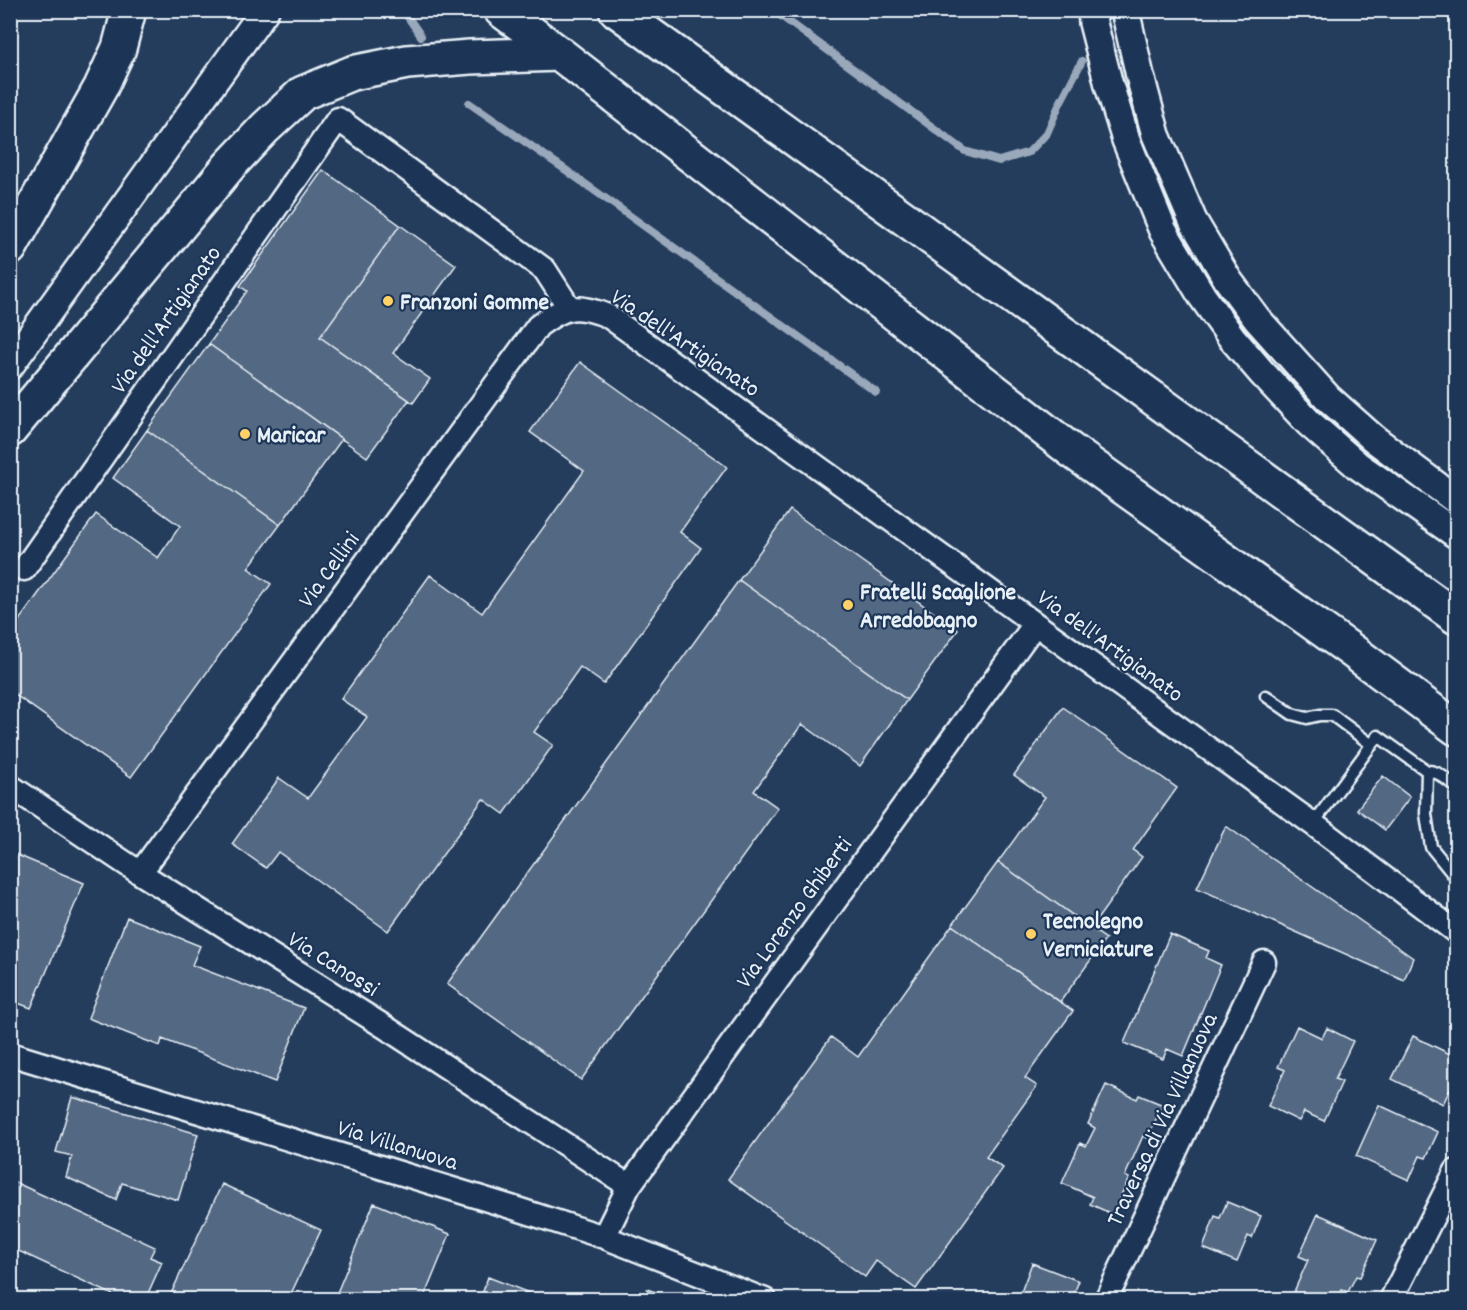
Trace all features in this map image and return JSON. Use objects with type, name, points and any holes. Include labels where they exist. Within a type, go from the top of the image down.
[{"type":"highway","points":[[10,248],[101,87],[119,48],[129,10]]},
{"type":"highway","points":[[501,10],[1072,451],[1351,650],[1456,728]]},
{"type":"highway","points":[[616,10],[1456,617]]},
{"type":"highway","points":[[10,430],[230,165],[303,93],[352,73],[407,62],[560,54]]},
{"type":"street","points":[[10,365],[265,10]]},
{"type":"street","points":[[1092,10],[1108,85],[1126,140],[1163,231],[1202,296],[1240,346],[1309,423],[1357,465],[1456,534]]},
{"type":"street","points":[[1125,10],[1156,135],[1193,221],[1228,280],[1257,319],[1328,398],[1373,438],[1456,500]]},
{"type":"street","name":"Via dell'Artigianato","points":[[24,569],[338,118],[545,270],[570,309],[590,309],[608,316],[1313,824],[1456,932]]},
{"type":"street","name":"Via Cellini","points":[[140,873],[538,326],[556,313],[570,309]]},
{"type":"street","name":"Via Lorenzo Ghiberti","points":[[604,1237],[629,1186],[1035,624]]},
{"type":"street","name":"Via Canossi","points":[[10,786],[140,873],[386,1027],[629,1186]]},
{"type":"street","name":"Traversa di Via Villanuova","points":[[1106,1299],[1264,962]]},
{"type":"street","name":"Via Villanuova","points":[[10,1054],[604,1237],[765,1299]]},
{"type":"street","points":[[1391,1299],[1456,1171]]},
{"type":"lane","points":[[1266,696],[1292,714],[1307,718],[1332,715],[1372,745]]},
{"type":"lane","points":[[1313,824],[1378,736],[1427,771],[1437,773],[1456,787]]},
{"type":"lane","points":[[1427,771],[1426,814],[1431,847],[1456,878]]},
{"type":"building","points":[[323,170],[400,225],[320,337],[409,400],[367,457],[209,344],[247,291],[240,286]]},
{"type":"building","name":"Franzoni Gomme","points":[[400,225],[456,265],[393,353],[430,379],[413,403],[320,337]]},
{"type":"building","name":"Maricar","points":[[209,344],[342,439],[280,525],[147,430]]},
{"type":"building","points":[[580,362],[727,467],[680,532],[701,548],[604,684],[580,667],[534,732],[553,745],[504,814],[483,799],[388,931],[278,852],[266,868],[232,844],[279,778],[308,798],[367,717],[341,699],[430,575],[482,613],[584,471],[530,432]]},
{"type":"building","points":[[147,430],[280,525],[248,568],[271,584],[131,777],[10,691],[10,633],[96,514],[158,558],[180,526],[113,478]]},
{"type":"building","name":"Fratelli Scaglione Arredobagno","points":[[790,510],[958,630],[907,700],[739,580]]},
{"type":"building","points":[[739,580],[907,700],[860,766],[802,724],[754,791],[778,808],[581,1080],[447,984]]},
{"type":"building","points":[[1063,707],[1177,788],[1133,850],[1142,857],[1091,928],[998,862],[1045,797],[1014,775]]},
{"type":"building","points":[[1383,776],[1410,797],[1385,830],[1357,809]]},
{"type":"building","points":[[1226,826],[1413,958],[1404,980],[1197,888]]},
{"type":"building","points":[[10,852],[84,883],[31,1008],[10,1000]]},
{"type":"building","name":"Tecnolegno Verniciature","points":[[998,862],[1106,939],[1060,1002],[952,925]]},
{"type":"building","points":[[127,917],[200,946],[192,965],[304,1008],[275,1082],[162,1039],[160,1046],[88,1018]]},
{"type":"building","points":[[952,925],[1073,1011],[1025,1078],[1037,1086],[986,1157],[1003,1168],[916,1289],[876,1261],[865,1277],[728,1179],[831,1037],[858,1057]]},
{"type":"building","points":[[1170,934],[1209,951],[1206,958],[1221,965],[1183,1056],[1167,1049],[1163,1059],[1124,1043]]},
{"type":"building","points":[[1297,1026],[1322,1038],[1327,1028],[1353,1041],[1335,1079],[1342,1082],[1324,1121],[1304,1112],[1299,1121],[1268,1106],[1285,1070],[1278,1067]]},
{"type":"building","points":[[1413,1036],[1456,1057],[1456,1076],[1443,1104],[1392,1079]]},
{"type":"building","points":[[1106,1085],[1137,1099],[1139,1095],[1163,1105],[1147,1138],[1143,1136],[1125,1176],[1129,1178],[1112,1214],[1090,1204],[1093,1197],[1062,1183],[1080,1143],[1086,1146],[1095,1128],[1088,1124]]},
{"type":"building","points":[[72,1097],[198,1134],[178,1200],[122,1183],[116,1200],[66,1177],[72,1156],[56,1152]]},
{"type":"building","points":[[1379,1105],[1438,1132],[1426,1158],[1420,1156],[1409,1180],[1356,1156]]},
{"type":"building","points":[[10,1180],[155,1247],[150,1257],[162,1262],[145,1300],[124,1300],[10,1247]]},
{"type":"building","points":[[222,1184],[321,1230],[288,1300],[178,1300],[170,1296]]},
{"type":"building","points":[[1227,1202],[1261,1216],[1252,1238],[1248,1236],[1237,1262],[1203,1248],[1215,1216],[1220,1218]]},
{"type":"building","points":[[374,1203],[450,1234],[423,1300],[334,1300]]},
{"type":"building","points":[[1318,1214],[1377,1240],[1360,1277],[1356,1276],[1348,1292],[1342,1290],[1337,1300],[1305,1300],[1293,1294],[1308,1260],[1299,1256]]},
{"type":"building","points":[[1032,1263],[1079,1281],[1071,1300],[1018,1300]]},
{"type":"building","points":[[488,1277],[547,1300],[480,1300]]},
{"type":"building","points":[[647,1289],[677,1300],[643,1300]]},
{"type":"waterway","points":[[403,10],[421,36]]},
{"type":"waterway","points":[[773,10],[965,151],[999,161],[1029,152],[1047,133],[1082,61]]},
{"type":"waterway","points":[[469,103],[876,392]]},
{"type":"place","name":"Franzoni Gomme","points":[[388,301]]},
{"type":"place","name":"Maricar","points":[[245,434]]},
{"type":"place","name":"Fratelli Scaglione Arredobagno","points":[[848,605]]},
{"type":"place","name":"Tecnolegno Verniciature","points":[[1031,934]]}]
